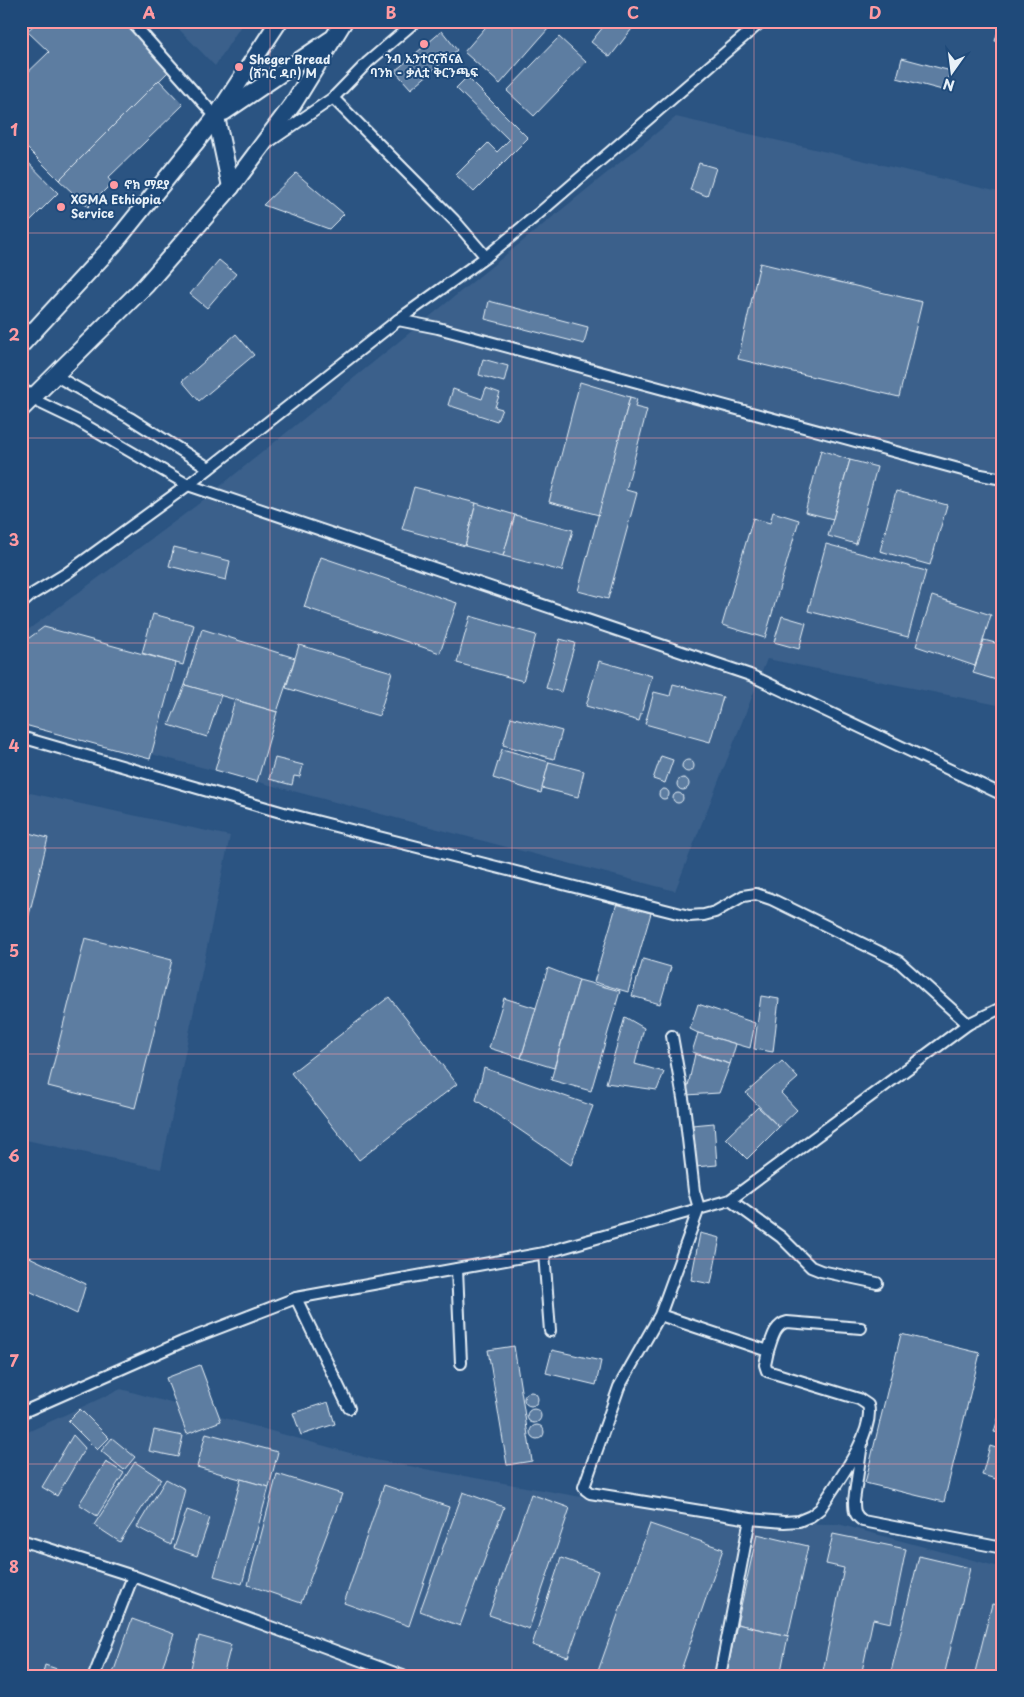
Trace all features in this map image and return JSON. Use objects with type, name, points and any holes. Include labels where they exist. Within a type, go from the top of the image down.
[{"type":"main road","points":[[21,345],[113,245],[216,117],[279,21]]},
{"type":"main road","points":[[216,117],[340,28]]},
{"type":"main road","points":[[25,398],[56,376],[146,285],[231,187],[293,104],[340,28]]},
{"type":"main road","points":[[216,117],[231,187]]},
{"type":"street","points":[[131,21],[216,117]]},
{"type":"street","points":[[260,147],[333,98],[368,62],[416,21]]},
{"type":"street","points":[[21,604],[31,595],[66,573],[188,485],[398,320],[486,257],[762,21]]},
{"type":"street","points":[[333,98],[454,220],[486,257]]},
{"type":"street","points":[[398,320],[438,328],[943,465],[1003,479]]},
{"type":"street","points":[[56,376],[130,418],[209,468]]},
{"type":"street","points":[[25,398],[78,421],[188,485],[750,675],[1003,795]]},
{"type":"street","points":[[21,589],[31,595]]},
{"type":"street","points":[[21,737],[284,813],[688,916],[715,912],[743,896],[756,894],[772,898],[898,961],[968,1024]]},
{"type":"street","points":[[21,1413],[182,1342],[296,1298],[544,1253],[730,1200],[968,1024],[1003,1007]]},
{"type":"street","points":[[672,1036],[684,1104],[694,1191],[699,1208],[660,1315],[619,1387],[585,1482],[586,1490],[590,1493],[750,1519],[784,1522],[799,1521],[811,1516],[820,1509],[862,1440]]},
{"type":"street","points":[[730,1200],[781,1237],[812,1267],[821,1271],[877,1283]]},
{"type":"street","points":[[544,1253],[550,1331]]},
{"type":"street","points":[[457,1268],[461,1362]]},
{"type":"street","points":[[296,1298],[349,1408]]},
{"type":"street","points":[[660,1315],[768,1351]]},
{"type":"street","points":[[861,1328],[787,1322],[780,1324],[768,1351],[765,1365],[767,1371],[859,1399],[868,1405],[870,1413],[862,1440],[854,1501],[856,1516],[862,1520],[1003,1548]]},
{"type":"street","points":[[720,1676],[750,1519]]},
{"type":"street","points":[[21,1540],[133,1576],[403,1676]]},
{"type":"street","points":[[94,1676],[133,1576]]},
{"type":"shaded area","points":[[171,21],[244,21],[215,66]]},
{"type":"shaded area","points":[[676,117],[1003,193],[1003,706],[767,659],[675,891],[21,720],[21,635],[197,505]]},
{"type":"shaded area","points":[[21,791],[230,836],[161,1169],[21,1139]]},
{"type":"shaded area","points":[[121,1389],[375,1460],[726,1523],[838,1524],[1003,1568],[1003,1676],[21,1676],[21,1435]]},
{"type":"building","points":[[39,21],[129,21],[172,68],[59,180],[21,142],[21,79],[49,52],[27,31]]},
{"type":"building","points":[[491,21],[539,21],[548,29],[500,84],[464,52]]},
{"type":"building","points":[[608,21],[638,21],[610,57],[591,42]]},
{"type":"building","points":[[1001,21],[1003,21],[1003,43],[995,41]]},
{"type":"building","points":[[442,31],[457,50],[411,89],[395,71]]},
{"type":"building","points":[[559,37],[586,62],[534,116],[507,91]]},
{"type":"building","points":[[902,58],[951,71],[946,91],[897,78]]},
{"type":"building","points":[[467,77],[528,138],[474,192],[456,175],[488,143],[497,152],[509,140],[456,88]]},
{"type":"building","points":[[159,80],[183,105],[108,178],[112,183],[88,207],[59,180]]},
{"type":"building","points":[[21,155],[58,193],[21,230]]},
{"type":"building","points":[[699,163],[716,168],[707,196],[690,190]]},
{"type":"building","points":[[296,173],[344,214],[329,229],[263,205]]},
{"type":"building","points":[[219,260],[236,274],[207,308],[190,294]]},
{"type":"building","points":[[760,263],[922,302],[899,397],[738,359]]},
{"type":"building","points":[[489,301],[588,327],[584,344],[485,319]]},
{"type":"building","points":[[236,334],[254,355],[199,401],[182,381]]},
{"type":"building","points":[[483,359],[508,366],[504,382],[479,375]]},
{"type":"building","points":[[580,382],[630,397],[599,515],[549,502]]},
{"type":"building","points":[[486,388],[500,393],[495,407],[502,409],[497,421],[448,405],[453,389],[482,399]]},
{"type":"building","points":[[630,397],[637,399],[635,407],[647,410],[626,490],[637,493],[608,599],[578,591]]},
{"type":"building","points":[[821,450],[850,460],[833,519],[805,512]]},
{"type":"building","points":[[850,460],[877,467],[856,544],[828,536]]},
{"type":"building","points":[[414,487],[476,503],[465,546],[402,529]]},
{"type":"building","points":[[896,491],[947,505],[930,565],[880,551]]},
{"type":"building","points":[[476,503],[515,515],[503,556],[465,546]]},
{"type":"building","points":[[773,512],[799,520],[765,638],[722,625],[753,518],[770,523]]},
{"type":"building","points":[[515,515],[573,530],[562,571],[503,556]]},
{"type":"building","points":[[826,544],[926,571],[908,637],[808,611]]},
{"type":"building","points":[[174,547],[230,561],[226,580],[169,566]]},
{"type":"building","points":[[321,557],[457,603],[440,653],[304,607]]},
{"type":"building","points":[[932,596],[991,615],[975,666],[916,646]]},
{"type":"building","points":[[153,614],[194,625],[183,665],[142,653]]},
{"type":"building","points":[[470,616],[536,635],[523,681],[457,663]]},
{"type":"building","points":[[782,616],[806,623],[799,649],[774,642]]},
{"type":"building","points":[[44,627],[176,663],[150,759],[21,724],[21,644]]},
{"type":"building","points":[[202,629],[295,658],[277,712],[185,685]]},
{"type":"building","points":[[560,639],[575,643],[561,692],[546,688]]},
{"type":"building","points":[[984,640],[1003,645],[1003,682],[973,673]]},
{"type":"building","points":[[299,645],[392,672],[379,716],[286,688]]},
{"type":"building","points":[[599,661],[652,676],[639,721],[586,706]]},
{"type":"building","points":[[673,684],[723,697],[710,742],[645,724],[654,692],[670,696]]},
{"type":"building","points":[[185,685],[221,695],[207,737],[169,725]]},
{"type":"building","points":[[235,700],[277,712],[257,782],[215,770]]},
{"type":"building","points":[[511,717],[562,731],[554,759],[503,745]]},
{"type":"building","points":[[502,749],[549,762],[541,793],[493,778]]},
{"type":"building","points":[[661,756],[673,760],[665,783],[653,779]]},
{"type":"building","points":[[275,758],[303,765],[300,777],[294,776],[292,785],[269,779]]},
{"type":"building","points":[[686,760],[690,760],[694,766],[690,772],[686,772],[682,768],[682,764]]},
{"type":"building","points":[[549,762],[584,771],[578,797],[542,788]]},
{"type":"building","points":[[681,778],[685,778],[689,784],[685,790],[681,790],[677,786],[677,782]]},
{"type":"building","points":[[662,789],[666,789],[669,794],[668,798],[662,799],[659,796],[659,792]]},
{"type":"building","points":[[676,793],[680,793],[683,798],[682,802],[676,803],[673,800],[673,796]]},
{"type":"building","points":[[21,831],[48,838],[26,927],[21,925]]},
{"type":"building","points":[[617,903],[651,913],[628,992],[594,982]]},
{"type":"building","points":[[85,938],[172,960],[135,1108],[48,1086]]},
{"type":"building","points":[[643,959],[671,967],[660,1004],[632,996]]},
{"type":"building","points":[[548,968],[579,980],[554,1068],[521,1058]]},
{"type":"building","points":[[579,980],[620,991],[591,1091],[551,1080]]},
{"type":"building","points":[[761,996],[779,999],[773,1052],[754,1049]]},
{"type":"building","points":[[389,997],[457,1084],[359,1160],[291,1073]]},
{"type":"building","points":[[504,998],[536,1008],[521,1058],[489,1048]]},
{"type":"building","points":[[698,1004],[755,1023],[750,1048],[690,1029]]},
{"type":"building","points":[[625,1017],[644,1028],[635,1064],[664,1072],[657,1090],[606,1083]]},
{"type":"building","points":[[698,1033],[736,1044],[730,1064],[692,1052]]},
{"type":"building","points":[[695,1054],[730,1064],[719,1093],[686,1095]]},
{"type":"building","points":[[782,1061],[798,1078],[781,1093],[797,1110],[779,1127],[746,1093]]},
{"type":"building","points":[[484,1068],[593,1106],[571,1165],[476,1100]]},
{"type":"building","points":[[758,1107],[779,1127],[747,1159],[726,1138]]},
{"type":"building","points":[[714,1123],[717,1165],[695,1167],[692,1125]]},
{"type":"building","points":[[700,1233],[720,1238],[711,1284],[691,1280]]},
{"type":"building","points":[[21,1253],[86,1284],[77,1314],[21,1287]]},
{"type":"building","points":[[901,1334],[980,1353],[944,1502],[865,1483]]},
{"type":"building","points":[[514,1346],[532,1461],[507,1465],[488,1350]]},
{"type":"building","points":[[552,1350],[601,1361],[596,1385],[546,1373]]},
{"type":"building","points":[[200,1365],[221,1421],[187,1434],[166,1378]]},
{"type":"building","points":[[531,1392],[536,1394],[538,1399],[536,1404],[531,1406],[526,1404],[524,1399],[526,1394]]},
{"type":"building","points":[[328,1402],[335,1424],[301,1435],[293,1413]]},
{"type":"building","points":[[80,1409],[109,1438],[97,1450],[68,1421]]},
{"type":"building","points":[[534,1409],[539,1411],[541,1416],[539,1421],[534,1423],[529,1421],[527,1416],[529,1411]]},
{"type":"building","points":[[1001,1409],[1003,1410],[1003,1434],[994,1432]]},
{"type":"building","points":[[537,1425],[542,1427],[544,1432],[542,1437],[537,1439],[532,1437],[530,1432],[532,1427]]},
{"type":"building","points":[[154,1430],[183,1436],[178,1457],[149,1451]]},
{"type":"building","points":[[206,1433],[278,1452],[269,1487],[197,1467]]},
{"type":"building","points":[[1003,1434],[1003,1481],[982,1475],[990,1446],[999,1449]]},
{"type":"building","points":[[73,1435],[85,1448],[57,1496],[42,1487]]},
{"type":"building","points":[[112,1438],[135,1457],[124,1470],[101,1451]]},
{"type":"building","points":[[106,1462],[124,1473],[97,1516],[79,1504]]},
{"type":"building","points":[[135,1462],[161,1479],[120,1542],[94,1525]]},
{"type":"building","points":[[277,1474],[342,1494],[301,1603],[248,1585]]},
{"type":"building","points":[[166,1479],[185,1489],[171,1545],[137,1527]]},
{"type":"building","points":[[241,1479],[269,1487],[242,1584],[214,1576]]},
{"type":"building","points":[[384,1485],[449,1507],[409,1626],[344,1603]]},
{"type":"building","points":[[463,1492],[504,1507],[460,1626],[420,1611]]},
{"type":"building","points":[[531,1494],[570,1508],[529,1629],[489,1615]]},
{"type":"building","points":[[187,1510],[210,1518],[197,1556],[174,1548]]},
{"type":"building","points":[[650,1524],[723,1549],[679,1676],[604,1676],[597,1674]]},
{"type":"building","points":[[757,1534],[808,1546],[788,1636],[737,1624]]},
{"type":"building","points":[[833,1534],[906,1549],[891,1623],[873,1619],[861,1676],[822,1676],[844,1568],[826,1564]]},
{"type":"building","points":[[919,1556],[970,1568],[944,1676],[890,1676]]},
{"type":"building","points":[[561,1558],[598,1571],[568,1657],[532,1645]]},
{"type":"building","points":[[992,1604],[1003,1606],[1003,1676],[974,1676]]},
{"type":"building","points":[[132,1619],[174,1634],[159,1676],[112,1676]]},
{"type":"building","points":[[737,1624],[788,1636],[780,1676],[726,1676]]},
{"type":"building","points":[[199,1636],[231,1645],[223,1676],[189,1676]]},
{"type":"building","points":[[45,1665],[75,1675],[42,1676]]},
{"type":"place","name":"ንብ ኢንተርናሽናል ባንክ - ቃሊቲ ቅርንጫፍ","points":[[424,44]]},
{"type":"place","name":"Sheger Bread (ሸገር ዳቦ) M","points":[[239,67]]},
{"type":"place","name":"ኖክ ማደያ","points":[[114,185]]},
{"type":"place","name":"XGMA Ethiopia Service","points":[[61,207]]}]
